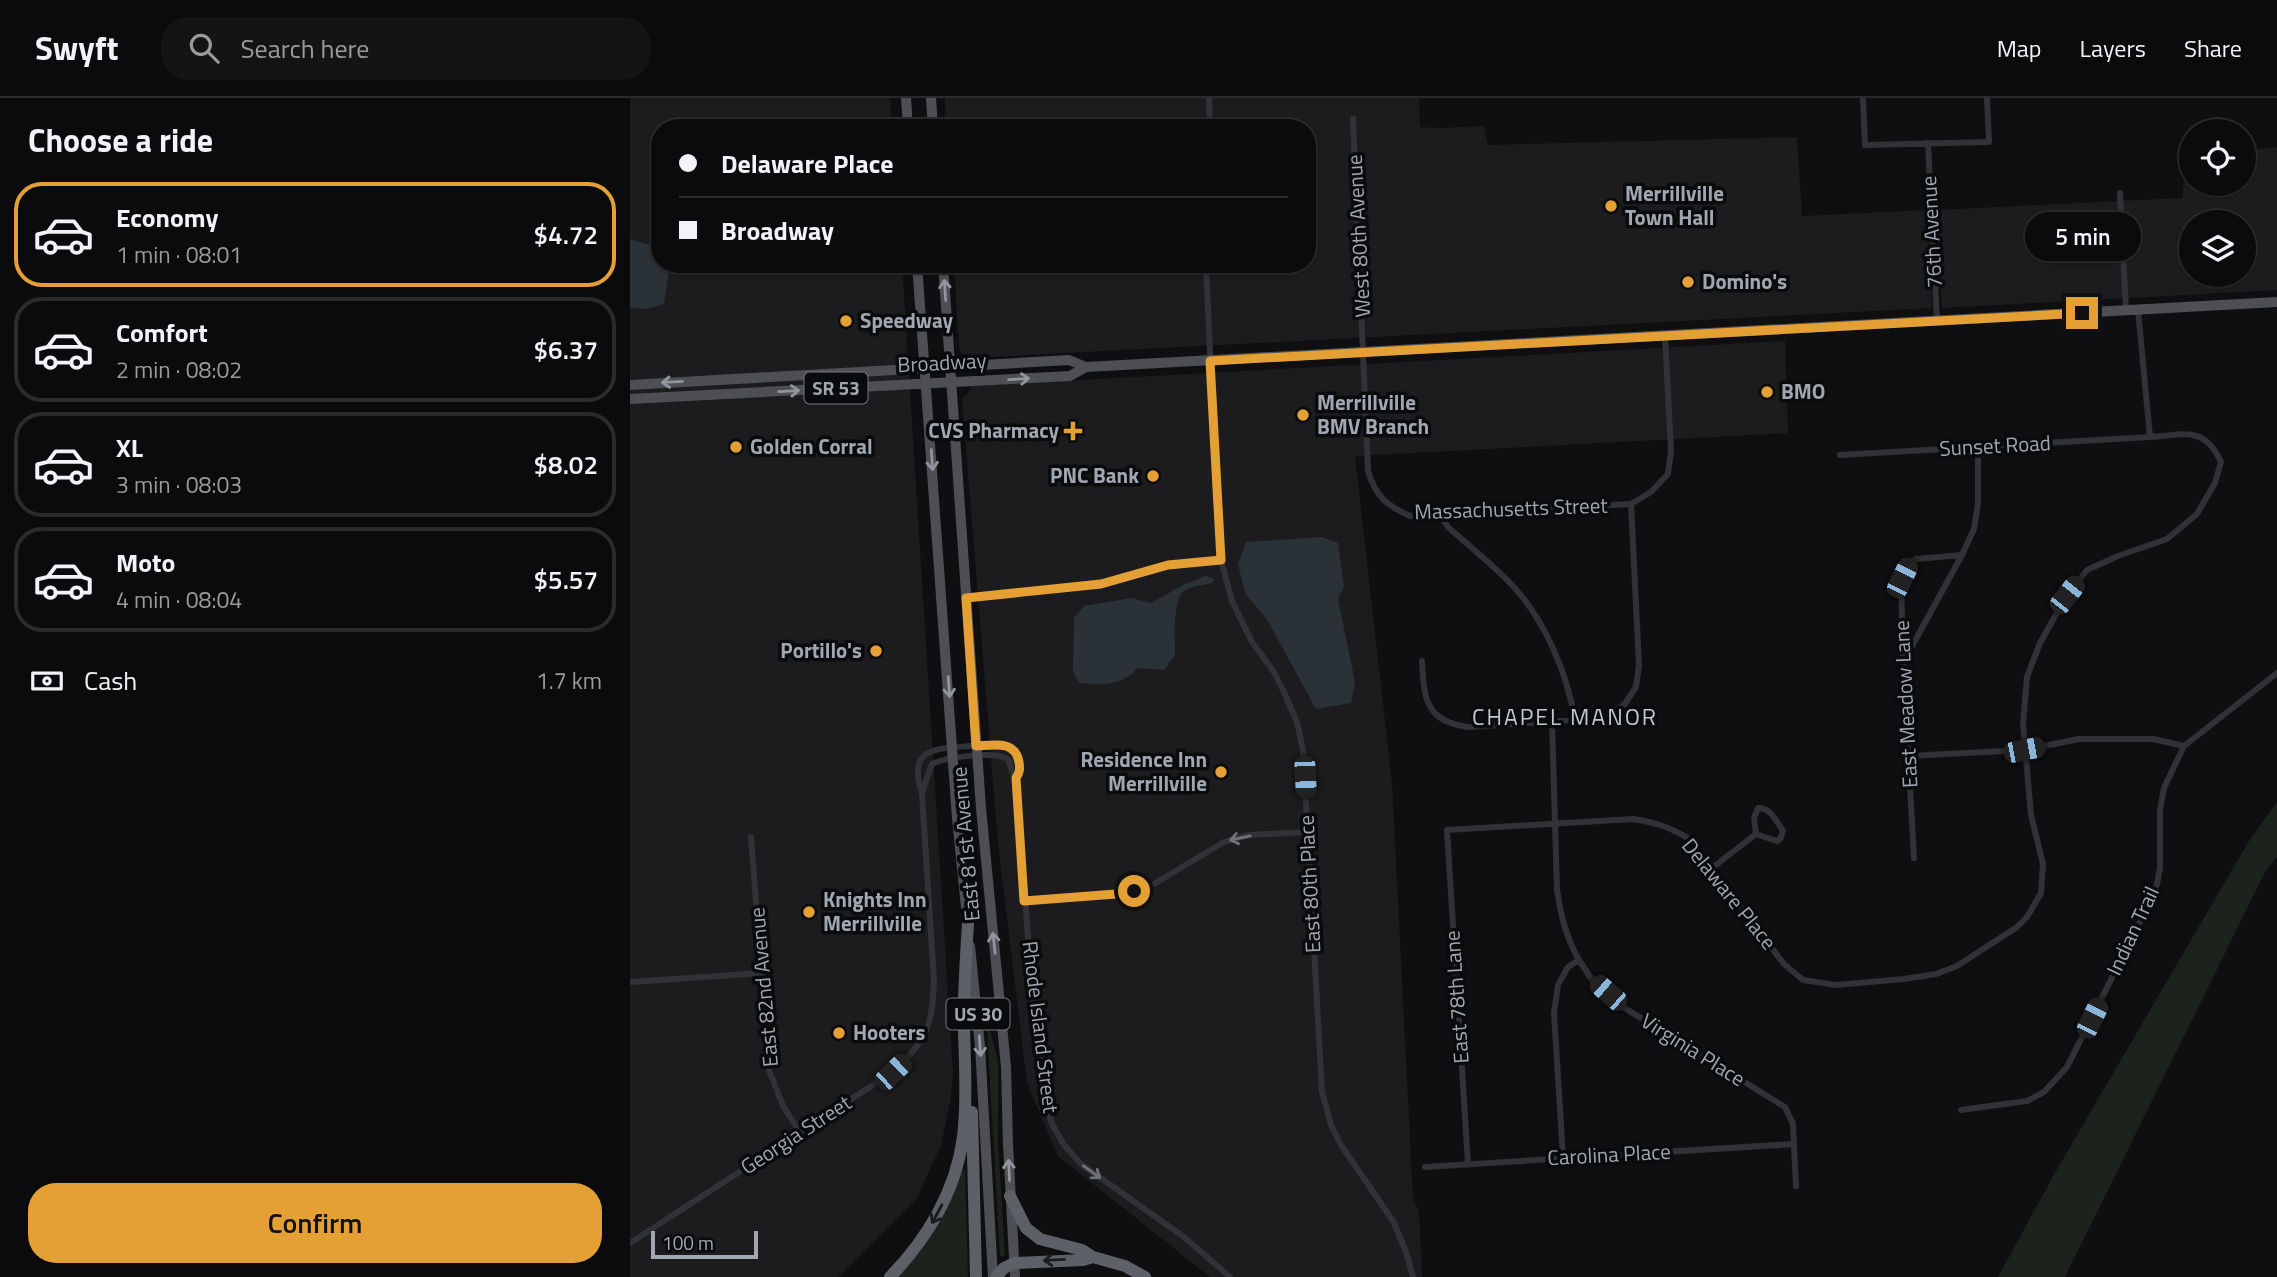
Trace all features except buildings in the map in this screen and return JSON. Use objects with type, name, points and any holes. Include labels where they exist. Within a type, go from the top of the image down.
[{"type":"highway","points":[[890,1277],[918,1246],[937,1216],[957,1166],[964,1122],[968,923]]},
{"type":"highway","points":[[965,1053],[971,1094],[976,1277]]},
{"type":"highway","points":[[1010,1196],[1023,1222],[1035,1236],[1049,1243],[1082,1250],[1093,1257],[1118,1263],[1146,1277]]},
{"type":"highway","points":[[995,1277],[1014,1263],[1083,1260],[1093,1257]]},
{"type":"main road","points":[[906,98],[907,119]]},
{"type":"main road","points":[[931,98],[932,119]]},
{"type":"main road","name":"US 30","points":[[918,273],[925,367]]},
{"type":"main road","name":"US 30","points":[[944,273],[950,366]]},
{"type":"main road","name":"Broadway","points":[[630,385],[1069,360],[1086,367],[1210,361],[2277,302]]},
{"type":"main road","name":"East 81st Avenue","points":[[950,366],[986,871],[1006,1067],[1015,1277]]},
{"type":"main road","name":"East 81st Avenue","points":[[925,367],[953,753],[978,1018],[995,1277]]},
{"type":"main road","name":"Broadway","points":[[630,399],[1070,376],[1086,367]]},
{"type":"street","points":[[1209,98],[1209,119]]},
{"type":"street","points":[[1863,98],[1865,145],[1989,142],[1987,98]]},
{"type":"street","name":"West 80th Avenue","points":[[1353,118],[1364,353]]},
{"type":"street","name":"76th Avenue","points":[[1928,143],[1937,321]]},
{"type":"street","points":[[2120,192],[2126,311]]},
{"type":"street","name":"East 80th Place","points":[[1206,273],[1221,560],[1232,601],[1252,642],[1274,672],[1297,722],[1303,750],[1322,1092],[1331,1125],[1340,1144],[1393,1221],[1413,1277]]},
{"type":"street","points":[[2138,310],[2150,437]]},
{"type":"street","points":[[1422,661],[1427,703],[1443,721],[1455,725],[1469,727],[1604,718],[1625,704],[1636,687],[1639,665],[1631,504],[1651,492],[1668,474],[1671,451],[1665,336]]},
{"type":"street","name":"Massachusetts Street","points":[[1364,353],[1368,471],[1374,490],[1391,508],[1410,516],[1441,516],[1631,504]]},
{"type":"street","name":"Sunset Road","points":[[1840,454],[2195,434],[2213,446],[2221,463],[2215,483],[2197,514],[2167,539],[2087,570],[2067,595],[2040,643],[2027,677],[2024,750]]},
{"type":"street","points":[[1903,661],[1962,555],[1974,528],[1978,504],[1978,447]]},
{"type":"street","points":[[1441,516],[1448,527],[1512,585],[1530,607],[1571,695],[1576,720]]},
{"type":"street","name":"East Meadow Lane","points":[[1914,858],[1903,661],[1902,578],[1908,564],[1916,559],[1962,555]]},
{"type":"street","points":[[966,598],[1101,584],[1168,565],[1221,560]]},
{"type":"street","name":"Indian Trail","points":[[1961,1110],[2027,1101],[2044,1092],[2067,1067],[2157,884],[2161,868],[2160,810],[2164,788],[2184,746],[2277,673]]},
{"type":"street","name":"Virginia Place","points":[[1552,722],[1557,890],[1568,940],[1592,980],[1623,1007],[1785,1107],[1793,1124],[1797,1186]]},
{"type":"street","points":[[1908,756],[2024,750],[2079,739],[2153,739],[2184,746]]},
{"type":"street","name":"Georgia Street","points":[[630,1243],[893,1072],[925,1036],[933,1009],[934,981],[918,764],[934,749],[953,753]]},
{"type":"street","name":"Delaware Place","points":[[1447,830],[1633,819],[1668,826],[1688,838],[1784,964],[1803,980],[1836,985],[1904,979],[1936,974],[1957,966],[2017,927],[2028,917],[2041,893],[2043,864],[2031,815],[2024,750]]},
{"type":"street","name":"Rhode Island Street","points":[[953,753],[977,751],[1004,756],[1009,760],[1016,778],[1032,990],[1044,1096],[1056,1132],[1081,1164],[1184,1237],[1230,1277]]},
{"type":"street","name":"Rhode Island Street","points":[[953,753],[977,751]]},
{"type":"street","name":"Georgia Street","points":[[922,794],[932,764],[953,753]]},
{"type":"street","points":[[1758,808],[1768,810],[1783,831],[1782,838],[1777,841],[1756,834],[1755,813],[1758,808]]},
{"type":"street","name":"East 78th Lane","points":[[1447,830],[1468,1164]]},
{"type":"street","points":[[1024,901],[1128,892],[1154,884],[1231,839],[1249,835],[1307,832]]},
{"type":"street","points":[[1712,868],[1756,834]]},
{"type":"street","name":"East 82nd Avenue","points":[[751,837],[769,1070],[783,1106],[799,1131]]},
{"type":"street","points":[[1563,1157],[1554,1013],[1558,985],[1568,967],[1579,960]]},
{"type":"street","points":[[630,982],[762,973]]},
{"type":"street","name":"Carolina Place","points":[[1425,1167],[1794,1144]]},
{"type":"shaded area","points":[[630,98],[890,98],[891,119],[651,119],[651,273],[903,273],[953,1073],[941,1145],[917,1198],[838,1277],[630,1277]]},
{"type":"shaded area","points":[[945,98],[1419,98],[1420,127],[1484,126],[1488,145],[1797,137],[1802,216],[1927,210],[1932,308],[970,358],[962,354],[959,347],[955,273],[1316,273],[1316,119],[946,119]]},
{"type":"shaded area","points":[[2277,147],[2277,290],[1942,308],[1936,210],[2256,196],[2256,150]]},
{"type":"shaded area","points":[[630,239],[651,245],[651,273],[669,273],[664,304],[647,309],[630,308]]},
{"type":"shaded area","points":[[1785,341],[1788,433],[1355,456],[1392,783],[1413,1198],[1419,1211],[1422,1277],[1210,1277],[1058,1156],[1027,1083],[998,844],[962,399],[973,386]]},
{"type":"shaded area","points":[[1322,537],[1338,543],[1344,587],[1338,599],[1355,682],[1351,703],[1316,709],[1268,621],[1245,593],[1238,564],[1246,542]]},
{"type":"shaded area","points":[[1205,576],[1215,579],[1212,583],[1185,590],[1181,595],[1175,620],[1175,655],[1164,670],[1138,668],[1118,682],[1079,683],[1073,671],[1074,618],[1084,606],[1131,598],[1151,603]]},
{"type":"shaded area","points":[[2277,802],[2277,857],[2266,870],[2065,1277],[1998,1277],[2056,1171],[2249,841]]},
{"type":"shaded area","points":[[986,1013],[998,1062],[998,1141],[1005,1256],[1000,1256]]},
{"type":"shaded area","points":[[961,1169],[965,1170],[968,1277],[896,1277],[919,1253],[937,1224]]},
{"type":"place","name":"Merrillville Town Hall","points":[[1611,206]]},
{"type":"place","name":"Domino's","points":[[1688,282]]},
{"type":"place","name":"Speedway","points":[[846,321]]},
{"type":"place","name":"BMO","points":[[1767,392]]},
{"type":"place","name":"Merrillville BMV Branch","points":[[1303,415]]},
{"type":"place","name":"CVS Pharmacy","points":[[1073,431]]},
{"type":"place","name":"Golden Corral","points":[[736,447]]},
{"type":"place","name":"PNC Bank","points":[[1153,476]]},
{"type":"place","name":"Portillo's","points":[[876,651]]},
{"type":"place","name":"Residence Inn Merrillville","points":[[1221,772]]},
{"type":"place","name":"Knights Inn Merrillville","points":[[809,912]]},
{"type":"place","name":"Hooters","points":[[839,1033]]},
{"type":"district","name":"CHAPEL MANOR","points":[[1565,717]]},
{"type":"route","points":[[1134,891],[1024,901],[1016,778],[1020,771],[1019,762],[1016,753],[1005,745],[976,746],[966,598],[1101,584],[1168,565],[1221,560],[1210,361],[2082,313]]}]
